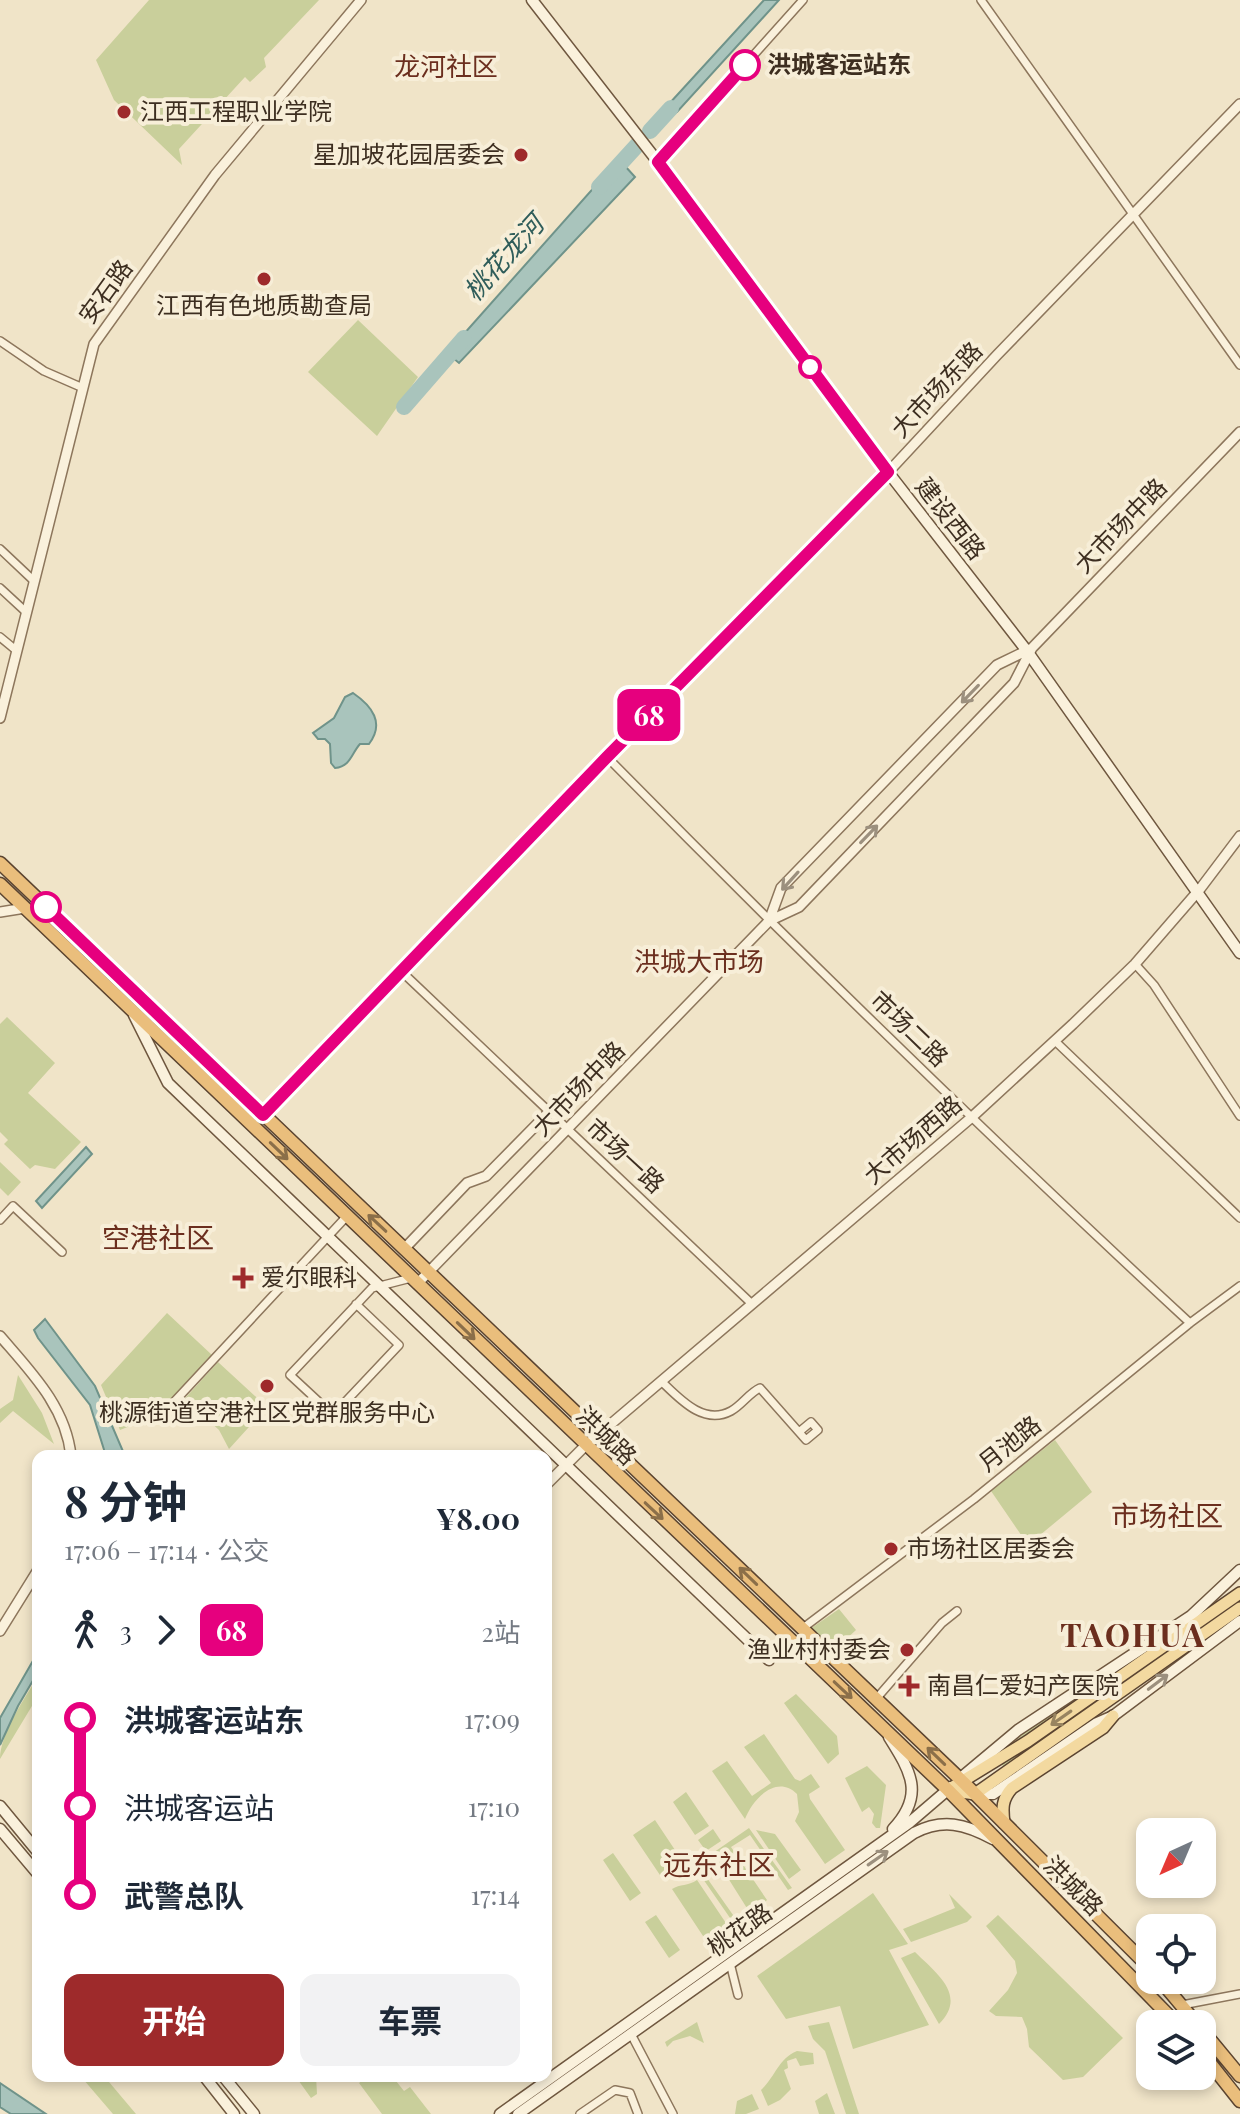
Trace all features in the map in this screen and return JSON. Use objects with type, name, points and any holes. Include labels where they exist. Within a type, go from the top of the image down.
[{"type":"highway","name":"洪城路","points":[[0,863],[803,1628],[1136,1954]]},
{"type":"highway","name":"洪城路","points":[[0,884],[948,1790],[1163,2010]]},
{"type":"highway","points":[[1172,1994],[1186,2010]]},
{"type":"highway","points":[[1216,2047],[1240,2076]]},
{"type":"highway","points":[[1216,2070],[1238,2098]]},
{"type":"main road","name":"建设西路","points":[[532,0],[660,161]]},
{"type":"main road","name":"建设西路","points":[[540,0],[890,470],[1029,651],[1240,953]]},
{"type":"main road","name":"建设西路","points":[[1198,891],[1240,943]]},
{"type":"main road","points":[[131,1010],[168,1083],[549,1450]]},
{"type":"main road","points":[[552,1452],[769,1660]]},
{"type":"main road","points":[[948,1790],[1018,1730],[1191,1616],[1240,1570]]},
{"type":"main road","points":[[961,1780],[1028,1741],[1240,1593]]},
{"type":"main road","points":[[975,1794],[1240,1608]]},
{"type":"main road","points":[[948,1790],[993,1794],[1097,1723],[1113,1716],[1240,1621]]},
{"type":"main road","points":[[1004,1823],[1002,1808],[1005,1796],[1012,1788],[1103,1728],[1113,1716]]},
{"type":"main road","points":[[880,1843],[909,1810],[913,1795],[906,1764],[883,1729]]},
{"type":"main road","points":[[991,1763],[1002,1774]]},
{"type":"main road","name":"桃花路","points":[[552,2077],[880,1843],[948,1790]]},
{"type":"main road","points":[[0,1806],[32,1845]]},
{"type":"main road","name":"桃花路","points":[[518,2114],[927,1826],[955,1823],[998,1841]]},
{"type":"main road","points":[[0,1829],[32,1867]]},
{"type":"main road","points":[[209,2082],[234,2114]]},
{"type":"main road","points":[[228,2082],[254,2114]]},
{"type":"main road","name":"桃花路","points":[[500,2114],[545,2082]]},
{"type":"street","name":"安石路","points":[[0,718],[94,344],[215,175],[361,0]]},
{"type":"street","points":[[660,161],[803,0]]},
{"type":"street","points":[[981,0],[1240,365]]},
{"type":"street","name":"大市场东路","points":[[263,1115],[607,757],[890,470],[1240,104]]},
{"type":"street","points":[[0,341],[44,371],[83,388]]},
{"type":"street","name":"大市场中路","points":[[414,1281],[429,1272],[769,921],[799,907],[1014,683],[1029,651],[1240,432]]},
{"type":"street","points":[[0,549],[34,581]]},
{"type":"street","points":[[0,588],[26,612]]},
{"type":"street","points":[[0,637],[17,651]]},
{"type":"street","name":"大市场中路","points":[[769,921],[781,888],[997,665],[1029,651]]},
{"type":"street","name":"市场二路","points":[[607,757],[769,921],[1190,1323]]},
{"type":"street","name":"大市场西路","points":[[552,1479],[599,1433],[972,1117],[1055,1041],[1135,964],[1198,891],[1240,836]]},
{"type":"street","points":[[0,912],[25,908]]},
{"type":"street","points":[[1135,964],[1154,985],[1240,1116]]},
{"type":"street","name":"市场一路","points":[[401,971],[752,1304]]},
{"type":"street","points":[[1055,1041],[1240,1218]]},
{"type":"street","points":[[404,1249],[467,1183],[486,1176],[549,1112]]},
{"type":"street","points":[[0,1220],[13,1206],[62,1252]]},
{"type":"street","points":[[160,1417],[347,1216]]},
{"type":"street","points":[[356,1304],[399,1345],[333,1415],[290,1375],[356,1304],[372,1288],[414,1281]]},
{"type":"street","name":"月池路","points":[[803,1628],[974,1499],[1240,1286]]},
{"type":"street","points":[[0,1336],[36,1378],[61,1415],[70,1450]]},
{"type":"street","points":[[661,1381],[686,1406],[710,1414],[729,1412],[760,1388],[799,1432]]},
{"type":"street","points":[[0,1631],[32,1580]]},
{"type":"street","points":[[876,1699],[942,1623],[957,1611]]},
{"type":"street","points":[[730,1963],[738,1995]]},
{"type":"street","points":[[1182,2005],[1240,1994]]},
{"type":"street","points":[[631,2034],[673,2114]]},
{"type":"street","points":[[580,2114],[615,2090],[630,2093],[638,2114]]},
{"type":"green space","points":[[149,0],[319,0],[264,58],[266,67],[250,82],[245,77],[179,149],[182,165],[114,100],[96,60]]},
{"type":"green space","points":[[358,320],[418,377],[377,436],[308,372]]},
{"type":"green space","points":[[7,1017],[55,1063],[28,1093],[81,1142],[55,1169],[35,1165],[30,1169],[4,1144],[8,1140],[0,1132],[0,1024]]},
{"type":"green space","points":[[0,1162],[21,1182],[8,1196],[0,1188]]},
{"type":"green space","points":[[167,1313],[212,1355],[155,1416],[120,1430],[101,1385]]},
{"type":"green space","points":[[218,1362],[267,1407],[229,1449],[219,1430],[190,1403],[173,1422],[168,1417]]},
{"type":"green space","points":[[18,1375],[42,1413],[54,1444],[13,1411],[0,1423],[0,1409],[13,1400]]},
{"type":"green space","points":[[1055,1440],[1092,1492],[1028,1545],[991,1491]]},
{"type":"green space","points":[[839,1609],[856,1630],[832,1652],[810,1629]]},
{"type":"green space","points":[[1188,1627],[1195,1635],[1003,1768],[1001,1759],[1027,1731],[1070,1702],[1154,1654]]},
{"type":"green space","points":[[32,1686],[32,1706],[0,1759],[4,1739]]},
{"type":"green space","points":[[796,1694],[837,1736],[839,1754],[828,1764],[784,1703]]},
{"type":"green space","points":[[764,1734],[795,1779],[800,1781],[811,1774],[820,1787],[809,1794],[810,1799],[845,1850],[825,1864],[795,1821],[799,1812],[797,1794],[782,1787],[766,1791],[745,1819],[712,1771],[727,1761],[752,1796],[771,1783],[744,1747]]},
{"type":"green space","points":[[867,1766],[886,1785],[880,1828],[872,1823],[874,1814],[869,1807],[862,1812],[845,1778]]},
{"type":"green space","points":[[686,1792],[709,1826],[695,1835],[673,1802]]},
{"type":"green space","points":[[655,1820],[681,1859],[673,1866],[671,1877],[664,1881],[633,1835]]},
{"type":"green space","points":[[749,1828],[792,1888],[788,1890],[750,1835],[731,1847],[767,1900],[764,1903],[766,1907],[737,1928],[694,1866]],"holes":[[[716,1859],[750,1913],[738,1922],[702,1871]]]},
{"type":"green space","points":[[713,1829],[721,1841],[706,1851],[698,1840]]},
{"type":"green space","points":[[756,1830],[775,1834],[801,1870],[789,1879]]},
{"type":"green space","points":[[613,1853],[641,1893],[630,1901],[603,1860]]},
{"type":"green space","points":[[697,1880],[730,1929],[723,1935],[719,1930],[705,1939],[672,1889]]},
{"type":"green space","points":[[873,1893],[908,1944],[889,1950],[929,2025],[853,2049],[840,2006],[786,2019],[757,1976]]},
{"type":"green space","points":[[949,1894],[972,1917],[967,1922],[911,1942],[903,1929],[955,1908]]},
{"type":"green space","points":[[656,1915],[680,1950],[669,1958],[645,1922]]},
{"type":"green space","points":[[998,1915],[1123,2038],[1083,2077],[1063,2080],[1029,2047],[1022,2017],[996,2016],[989,2011],[1008,1990],[1017,1973],[1015,1961],[986,1926]]},
{"type":"green space","points":[[915,1952],[939,1976],[950,1994],[947,2013],[939,2024],[901,1958]]},
{"type":"green space","points":[[697,2022],[704,2043],[690,2036],[673,2041],[667,2047],[665,2042]]},
{"type":"green space","points":[[829,2022],[859,2114],[846,2114],[825,2051],[813,2039],[808,2026]]},
{"type":"green space","points":[[797,2051],[813,2053],[814,2064],[800,2066],[796,2058],[787,2061],[788,2068],[784,2070],[791,2089],[768,2106],[761,2090],[785,2058]]},
{"type":"green space","points":[[86,2082],[109,2082],[136,2114],[113,2114]]},
{"type":"green space","points":[[300,2082],[316,2082],[317,2094],[311,2098]]},
{"type":"green space","points":[[397,2082],[404,2091],[410,2087],[431,2114],[382,2114],[359,2083]]},
{"type":"green space","points":[[827,2093],[835,2114],[819,2114],[815,2101]]},
{"type":"green space","points":[[752,2094],[759,2109],[735,2114],[737,2101]]},
{"type":"water","points":[[764,0],[779,0],[677,112],[647,128]]},
{"type":"water","points":[[625,166],[635,177],[459,363],[447,353],[605,175]]},
{"type":"water","points":[[353,693],[371,709],[376,729],[369,744],[360,744],[348,762],[335,768],[331,763],[330,744],[313,733],[334,718],[345,697]]},
{"type":"water","points":[[86,1147],[92,1154],[42,1208],[36,1201]]},
{"type":"water","points":[[45,1319],[95,1386],[122,1450],[104,1450],[90,1405],[34,1330]]},
{"type":"water","points":[[32,1662],[32,1682],[0,1745],[0,1718]]},
{"type":"water","points":[[0,2083],[46,2114],[11,2114],[0,2107]]},
{"type":"waterway","name":"桃花龙河","points":[[650,131],[671,108]]},
{"type":"waterway","name":"桃花龙河","points":[[599,187],[640,142]]},
{"type":"waterway","name":"桃花龙河","points":[[404,407],[464,338]]},
{"type":"bus line","name":"68","points":[[46,907],[263,1115],[607,757],[888,472],[658,162],[745,65]]},
{"type":"place","name":"洪城客运站东","points":[[745,65]]},
{"type":"place","name":"江西工程职业学院","points":[[124,112]]},
{"type":"place","name":"星加坡花园居委会","points":[[521,155]]},
{"type":"place","name":"江西有色地质勘查局","points":[[264,279]]},
{"type":"place","name":"爱尔眼科","points":[[243,1278]]},
{"type":"place","name":"桃源街道空港社区党群服务中心","points":[[267,1386]]},
{"type":"place","name":"市场社区居委会","points":[[891,1549]]},
{"type":"place","name":"渔业村村委会","points":[[907,1650]]},
{"type":"place","name":"南昌仁爱妇产医院","points":[[909,1686]]},
{"type":"district","name":"龙河社区","points":[[446,67]]},
{"type":"district","name":"洪城大市场","points":[[699,962]]},
{"type":"district","name":"空港社区","points":[[158,1238]]},
{"type":"district","name":"市场社区","points":[[1167,1516]]},
{"type":"district","name":"TAOHUA","points":[[1133,1636]]},
{"type":"district","name":"远东社区","points":[[719,1865]]}]
